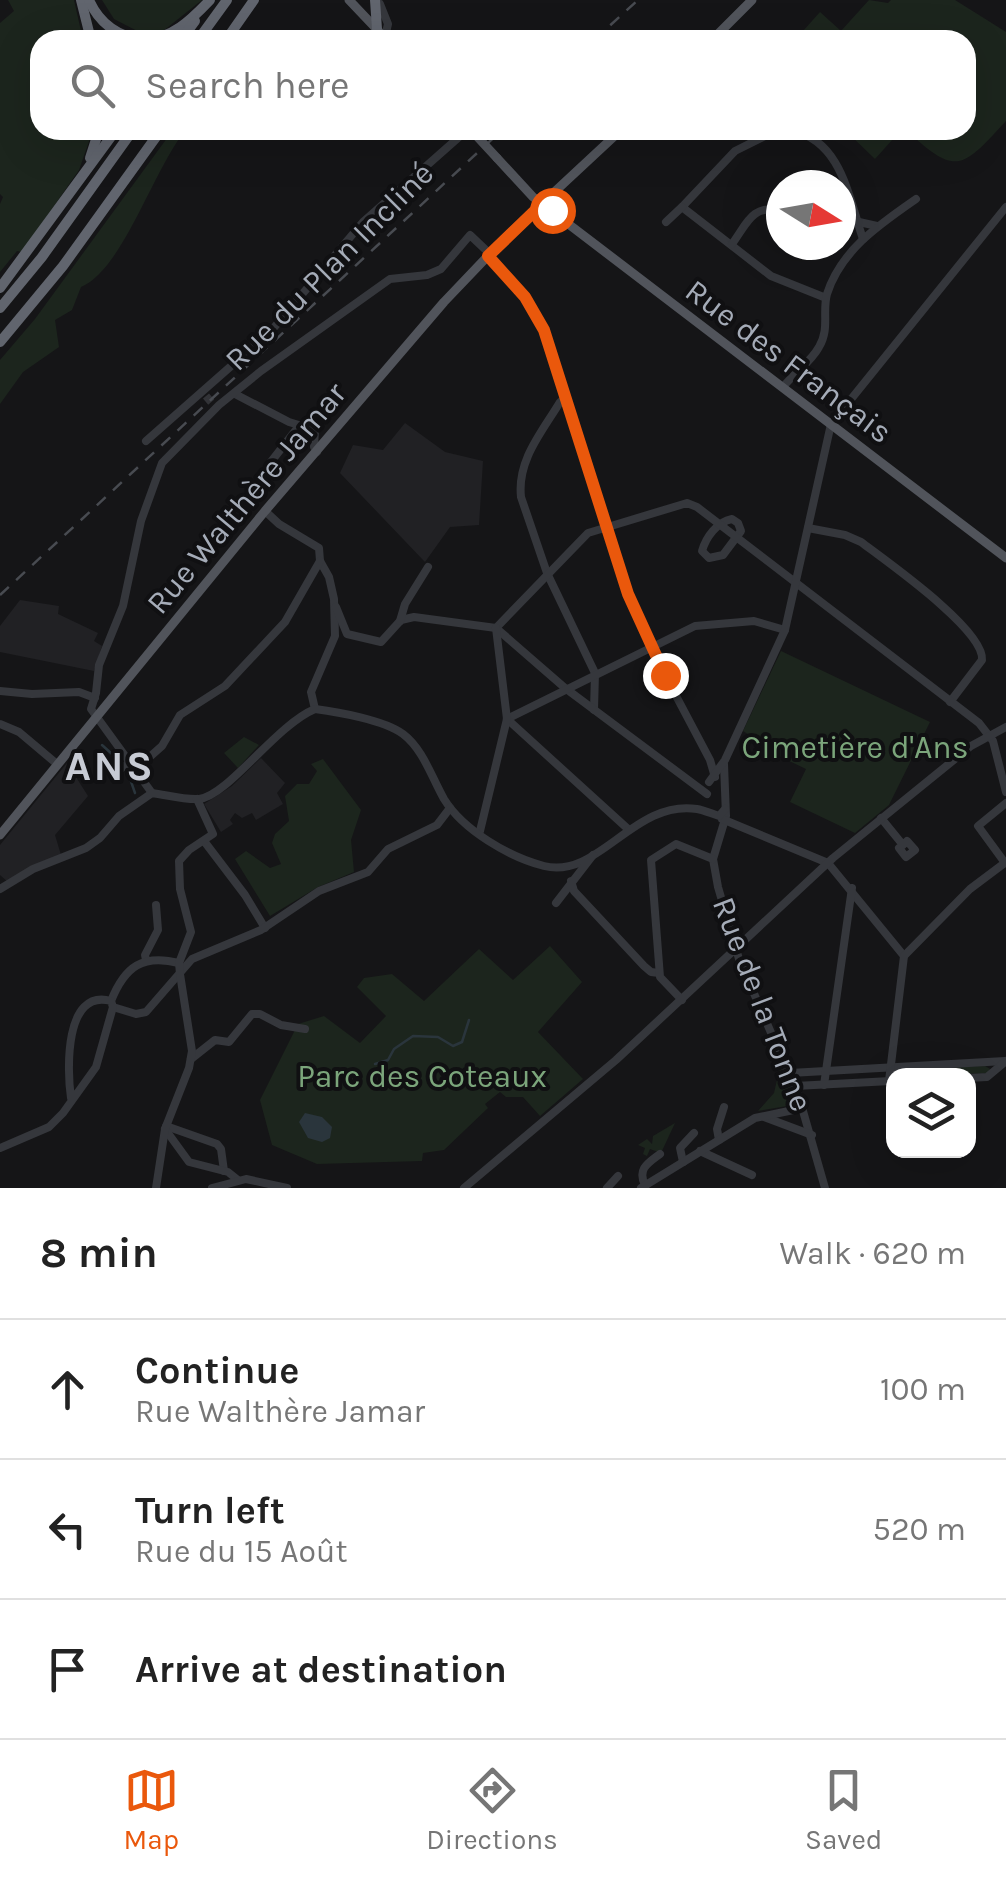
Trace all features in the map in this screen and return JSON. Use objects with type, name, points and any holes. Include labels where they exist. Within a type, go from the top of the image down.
[{"type":"highway","points":[[85,0],[89,30]]},
{"type":"highway","points":[[85,0],[113,30]]},
{"type":"highway","points":[[176,30],[211,0]]},
{"type":"highway","points":[[188,30],[211,0]]},
{"type":"highway","points":[[205,30],[227,0]]},
{"type":"highway","points":[[233,30],[254,0]]},
{"type":"highway","points":[[378,2],[382,30]]},
{"type":"highway","points":[[62,206],[85,169],[95,140]]},
{"type":"highway","points":[[0,288],[109,140]]},
{"type":"highway","points":[[0,308],[127,140]]},
{"type":"highway","points":[[0,342],[63,266],[154,140]]},
{"type":"main road","points":[[350,0],[378,30]]},
{"type":"main road","points":[[722,30],[752,0]]},
{"type":"main road","name":"Rue des Français","points":[[479,140],[542,204],[1006,558]]},
{"type":"main road","name":"Rue Walthère Jamar","points":[[0,835],[444,302],[610,140]]},
{"type":"street","name":"Rue du Plan Incliné","points":[[146,440],[196,393],[209,400],[363,222],[458,140]]},
{"type":"street","points":[[666,222],[735,150],[756,140]]},
{"type":"street","points":[[818,140],[829,150],[842,174],[863,239]]},
{"type":"street","points":[[783,387],[822,343],[828,322],[826,298],[837,272],[877,226],[916,199]]},
{"type":"street","points":[[682,207],[771,276],[826,298]]},
{"type":"street","points":[[712,809],[716,779],[784,630],[832,424],[1006,207]]},
{"type":"street","points":[[732,244],[754,213],[766,208]]},
{"type":"street","points":[[998,217],[1006,225]]},
{"type":"street","points":[[857,220],[877,226]]},
{"type":"street","points":[[0,889],[26,872],[86,848],[152,793],[197,799],[210,796],[228,784],[282,728],[314,709],[372,721],[402,733],[462,821],[487,839],[545,866],[567,868],[660,812],[725,809],[710,760],[628,594],[537,316],[470,235],[450,261],[432,274],[390,279],[256,374],[235,394],[209,400],[160,467],[139,531],[124,606],[99,665],[91,709],[152,793]]},
{"type":"street","points":[[235,394],[316,432],[313,443],[318,452]]},
{"type":"street","points":[[565,398],[524,460],[520,497],[547,573],[595,673],[594,710]]},
{"type":"street","points":[[270,463],[299,426]]},
{"type":"street","points":[[480,831],[507,719],[496,628],[588,533],[686,503],[698,507],[718,525]]},
{"type":"street","points":[[115,773],[162,746],[180,715],[225,686],[286,622],[320,561],[321,551],[266,511]]},
{"type":"street","points":[[732,519],[740,532],[736,539],[723,554],[709,558],[702,551],[704,542],[718,525],[732,519]]},
{"type":"street","points":[[808,528],[861,542],[945,606],[980,648],[982,660],[950,702]]},
{"type":"street","points":[[736,539],[989,734],[1006,792]]},
{"type":"street","points":[[320,561],[347,634],[381,642],[400,621],[405,604],[428,567]]},
{"type":"street","points":[[314,709],[311,692],[335,636],[334,599]]},
{"type":"street","points":[[400,621],[414,617],[496,628],[565,688],[692,782],[712,809],[828,863],[904,956]]},
{"type":"street","points":[[507,719],[694,626],[754,620],[784,630]]},
{"type":"street","points":[[0,691],[79,692],[95,698]]},
{"type":"street","points":[[507,719],[628,830]]},
{"type":"street","points":[[0,724],[18,732],[58,764]]},
{"type":"street","points":[[464,1188],[682,1000],[881,818],[989,734],[1006,728]]},
{"type":"street","points":[[710,760],[725,760]]},
{"type":"street","points":[[692,782],[716,779]]},
{"type":"street","points":[[156,1188],[166,1128],[191,1059],[179,963],[191,932],[180,889],[179,862],[185,853],[213,834],[197,799]]},
{"type":"street","points":[[1006,803],[978,826],[1005,863],[970,889],[904,956],[891,1068],[1006,1061]]},
{"type":"street","points":[[71,1098],[67,1076],[72,1032],[87,1004],[96,999],[136,1014],[146,1012],[196,956],[265,928],[320,891],[368,872],[388,849],[440,823],[450,808]]},
{"type":"street","name":"Rue de la Tonne","points":[[712,809],[721,834],[714,858],[735,949],[795,1086],[825,1188]]},
{"type":"street","points":[[881,818],[903,844]]},
{"type":"street","points":[[721,834],[744,827]]},
{"type":"street","points":[[204,841],[245,894],[265,928]]},
{"type":"street","points":[[682,1000],[659,973],[650,860],[676,844],[714,858]]},
{"type":"street","points":[[556,903],[593,855]]},
{"type":"street","points":[[572,882],[574,891],[644,966],[659,973]]},
{"type":"street","points":[[824,1085],[852,888]]},
{"type":"street","points":[[146,960],[158,930],[156,905]]},
{"type":"street","points":[[0,1148],[50,1127],[96,1067],[112,1004],[123,981],[141,962],[153,958],[179,963]]},
{"type":"street","points":[[191,1059],[215,1040],[229,1042],[252,1014],[306,1029]]},
{"type":"street","points":[[976,1078],[987,1077],[1006,1061]]},
{"type":"street","points":[[790,1073],[886,1068]]},
{"type":"street","points":[[795,1086],[886,1081]]},
{"type":"street","points":[[719,1140],[717,1129],[724,1106]]},
{"type":"street","points":[[660,1154],[644,1168],[643,1187],[755,1118],[803,1108]]},
{"type":"street","points":[[764,1116],[812,1134]]},
{"type":"street","points":[[166,1128],[190,1162],[224,1171],[238,1180]]},
{"type":"street","points":[[166,1128],[217,1144],[224,1171]]},
{"type":"street","points":[[683,1162],[680,1148],[694,1133]]},
{"type":"street","points":[[700,1152],[752,1175]]},
{"type":"street","points":[[607,1188],[618,1176]]},
{"type":"street","points":[[212,1188],[246,1178],[288,1188]]},
{"type":"shaded area","points":[[405,423],[445,452],[483,461],[479,525],[450,527],[425,562],[340,473],[353,445],[383,450]]},
{"type":"shaded area","points":[[20,600],[59,606],[58,614],[98,633],[94,641],[102,646],[94,671],[0,652],[0,626]]},
{"type":"shaded area","points":[[261,758],[285,783],[277,793],[283,804],[256,820],[252,813],[242,818],[235,813],[230,820],[233,824],[221,832],[204,804],[232,786]]},
{"type":"shaded area","points":[[67,763],[88,796],[55,835],[61,855],[8,882],[0,875],[0,845]]},
{"type":"shaded area","points":[[305,1113],[322,1117],[332,1127],[330,1138],[322,1142],[308,1138],[299,1122]]},
{"type":"green space","points":[[8,0],[74,0],[81,30],[30,30],[30,140],[90,140],[79,170],[22,252],[17,251],[0,272],[0,23],[14,11]]},
{"type":"green space","points":[[102,0],[202,0],[164,30],[135,30],[114,19]]},
{"type":"green space","points":[[869,0],[955,0],[1006,32],[1006,121],[978,150],[958,161],[936,155],[917,140],[976,140],[976,30],[842,30]]},
{"type":"green space","points":[[820,12],[840,30],[804,30]]},
{"type":"green space","points":[[166,140],[178,140],[111,260],[81,287],[72,310],[55,320],[59,347],[23,372],[0,404],[0,360],[35,319]]},
{"type":"green space","points":[[855,140],[892,140],[875,159]]},
{"type":"green space","name":"Cimetière d'Ans","points":[[781,651],[930,722],[889,805],[855,833],[790,802],[806,769],[758,746],[759,741],[743,731]]},
{"type":"green space","points":[[244,737],[259,745],[238,768],[224,753]]},
{"type":"green space","points":[[323,759],[361,810],[351,840],[354,872],[318,887],[270,916],[235,859],[246,851],[270,868],[281,864],[272,843],[275,834],[289,821],[285,796],[297,784],[309,784],[317,771],[311,764]]},
{"type":"green space","name":"Parc des Coteaux","points":[[550,946],[582,982],[538,1032],[583,1079],[540,1116],[523,1097],[506,1097],[500,1092],[444,1150],[423,1153],[422,1161],[317,1164],[272,1145],[260,1100],[298,1024],[324,1016],[360,1043],[386,1016],[357,987],[364,978],[392,974],[424,1001],[479,949],[513,980]]},
{"type":"green space","points":[[985,1066],[990,1069],[989,1073],[976,1073],[976,1068],[941,1068]]},
{"type":"green space","points":[[783,1067],[794,1096],[793,1105],[758,1111],[774,1093]]},
{"type":"green space","points":[[675,1123],[661,1153],[650,1149],[647,1156],[643,1154],[645,1148],[638,1145],[647,1139],[652,1144],[653,1136]]},
{"type":"waterway","points":[[102,745],[122,763]]},
{"type":"waterway","points":[[127,770],[135,793]]},
{"type":"waterway","points":[[375,1064],[388,1060],[394,1049],[413,1036],[438,1037],[453,1046],[462,1042],[469,1020]]},
{"type":"tunnel","points":[[206,396],[212,403]]},
{"type":"railway","points":[[605,30],[638,0]]},
{"type":"railway","points":[[0,595],[491,140]]},
{"type":"district","name":"ANS","points":[[110,765]]},
{"type":"route","points":[[552,210],[542,204],[488,256],[525,297],[544,330],[628,594],[665,675]]}]
